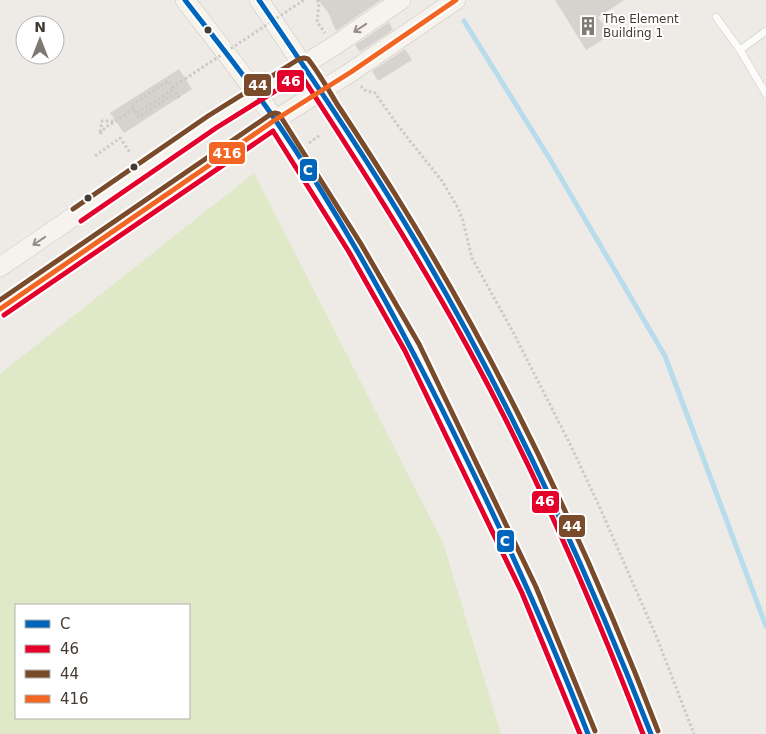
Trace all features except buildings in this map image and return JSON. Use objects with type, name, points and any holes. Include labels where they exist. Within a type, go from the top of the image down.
[{"type":"main road","points":[[185,0],[275,120],[355,248],[420,363],[530,590],[588,734]]},
{"type":"main road","points":[[259,0],[370,167],[445,292],[513,419],[554,503],[636,694],[651,734]]},
{"type":"main road","points":[[0,267],[204,128],[334,46],[401,0]]},
{"type":"main road","points":[[0,309],[275,120],[456,0]]},
{"type":"lane","points":[[716,17],[740,50],[766,94]]},
{"type":"lane","points":[[740,50],[766,31]]},
{"type":"path","points":[[136,113],[304,0]]},
{"type":"path","points":[[317,0],[319,3],[317,22]]},
{"type":"path","points":[[173,88],[168,81],[131,105],[139,117],[176,93],[179,98],[173,88]]},
{"type":"path","points":[[364,90],[375,93],[399,128],[442,180],[458,208],[472,258],[513,332],[596,499],[657,638],[694,734]]},
{"type":"path","points":[[115,121],[102,121],[100,134],[106,127],[134,109]]},
{"type":"path","points":[[309,143],[320,135]]},
{"type":"path","points":[[95,156],[120,138],[131,154]]},
{"type":"green space","points":[[254,173],[443,543],[501,734],[0,734],[0,374]]},
{"type":"waterway","points":[[464,21],[551,161],[665,356],[766,626]]},
{"type":"transit line","name":"C","points":[[185,0],[274,118],[327,200],[377,285],[423,372],[499,528],[545,630],[588,734]]},
{"type":"transit line","name":"C","points":[[259,0],[386,192],[425,257],[489,373],[575,551],[651,734]]},
{"type":"transit line","name":"416","points":[[0,309],[275,120],[351,72],[456,0]]},
{"type":"transit line","name":"44","points":[[73,209],[208,116],[299,59],[308,59],[320,75],[434,258],[506,389],[571,524],[658,731]]},
{"type":"transit line","name":"46","points":[[81,221],[216,128],[301,75],[366,175],[448,311],[492,393],[539,488],[583,585],[643,734]]},
{"type":"transit line","name":"44","points":[[0,300],[271,114],[279,114],[361,244],[419,344],[536,587],[595,731]]},
{"type":"transit line","name":"46","points":[[4,315],[273,131],[349,252],[405,351],[522,593],[580,734]]},
{"type":"place","name":"The Element Building 1","points":[[588,26]]}]
